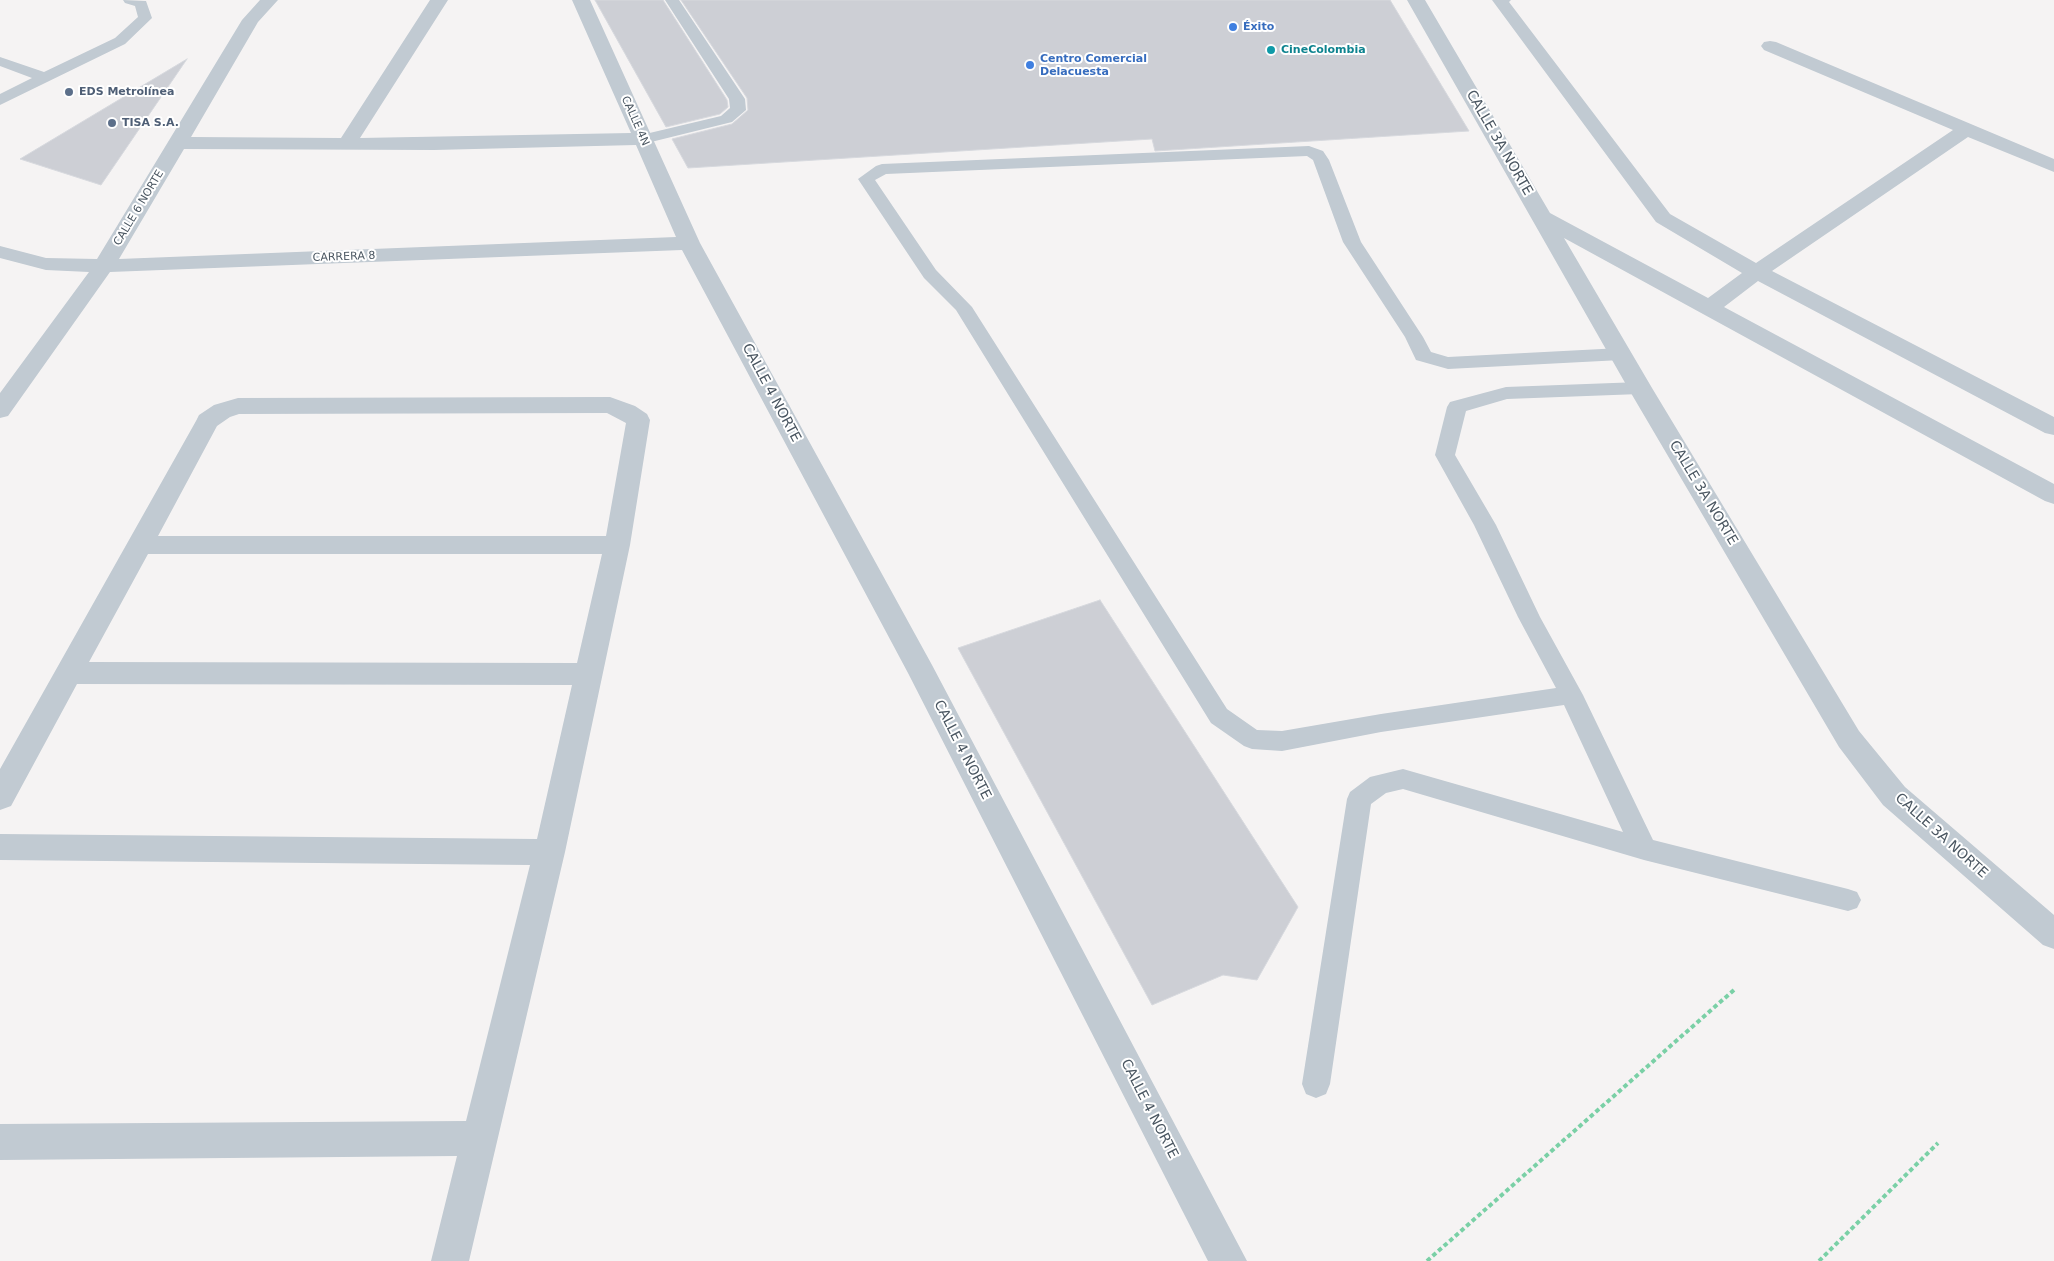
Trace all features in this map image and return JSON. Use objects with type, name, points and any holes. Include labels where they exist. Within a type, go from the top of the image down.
[{"type":"street","name":"CALLE 6 NORTE","points":[[0,410],[104,266],[251,20],[269,0]]},
{"type":"street","points":[[347,143],[439,0]]},
{"type":"street","name":"CALLE 4N","points":[[581,0],[689,243]]},
{"type":"street","name":"CALLE 3A NORTE","points":[[1416,0],[1640,388],[1849,739],[1894,796],[2054,935]]},
{"type":"street","points":[[1502,0],[1500,1],[1663,218],[1757,272],[2054,427]]},
{"type":"street","points":[[1770,46],[2054,166]]},
{"type":"street","points":[[1709,308],[1757,272],[1967,129]]},
{"type":"street","points":[[178,143],[434,144],[643,139]]},
{"type":"street","points":[[1543,218],[2054,495]]},
{"type":"street","name":"CARRERA 8","points":[[0,252],[46,264],[104,266],[689,243]]},
{"type":"street","name":"CALLE 4 NORTE","points":[[689,243],[922,672],[1228,1261]]},
{"type":"street","points":[[0,797],[208,421],[222,411],[238,406],[610,405],[627,412],[638,420],[617,545],[549,852],[450,1261]]},
{"type":"street","points":[[140,545],[617,545]]},
{"type":"street","points":[[70,673],[588,674]]},
{"type":"street","points":[[0,847],[549,852]]},
{"type":"street","points":[[0,1142],[481,1138]]},
{"type":"lane","points":[[0,100],[120,41],[145,18],[141,4],[130,0]]},
{"type":"lane","points":[[643,139],[726,118],[738,110],[737,99],[672,0]]},
{"type":"lane","points":[[0,61],[44,78]]},
{"type":"lane","points":[[1572,695],[1381,723],[1282,741],[1252,739],[1220,716],[963,307],[930,274],[866,179],[882,169],[1310,151],[1317,154],[1322,160],[1352,242],[1414,337],[1423,356],[1448,363],[1621,354]]},
{"type":"lane","points":[[1640,388],[1506,393],[1457,407],[1445,455],[1485,525],[1529,618],[1572,695],[1644,849]]},
{"type":"lane","points":[[1316,1084],[1358,799],[1380,784],[1403,779],[1644,849],[1848,900]]},
{"type":"path","points":[[1427,1261],[1735,989]]},
{"type":"path","points":[[1818,1261],[1938,1143]]},
{"type":"building","points":[[595,0],[663,0],[727,100],[728,107],[720,114],[666,127]]},
{"type":"building","name":"Centro Comercial Delacuesta","points":[[681,0],[1390,0],[1469,131],[1155,151],[1152,139],[688,168],[672,139],[732,124],[748,110],[747,98]]},
{"type":"building","name":"TISA S.A.","points":[[187,59],[101,185],[20,159]]},
{"type":"building","points":[[1100,600],[1298,907],[1257,980],[1223,975],[1152,1005],[958,648]]},
{"type":"place","name":"Éxito","points":[[1233,27]]},
{"type":"place","name":"CineColombia","points":[[1271,50]]},
{"type":"place","name":"Centro Comercial Delacuesta","points":[[1030,65]]},
{"type":"place","name":"EDS Metrolínea","points":[[69,92]]},
{"type":"place","name":"TISA S.A.","points":[[112,123]]}]
